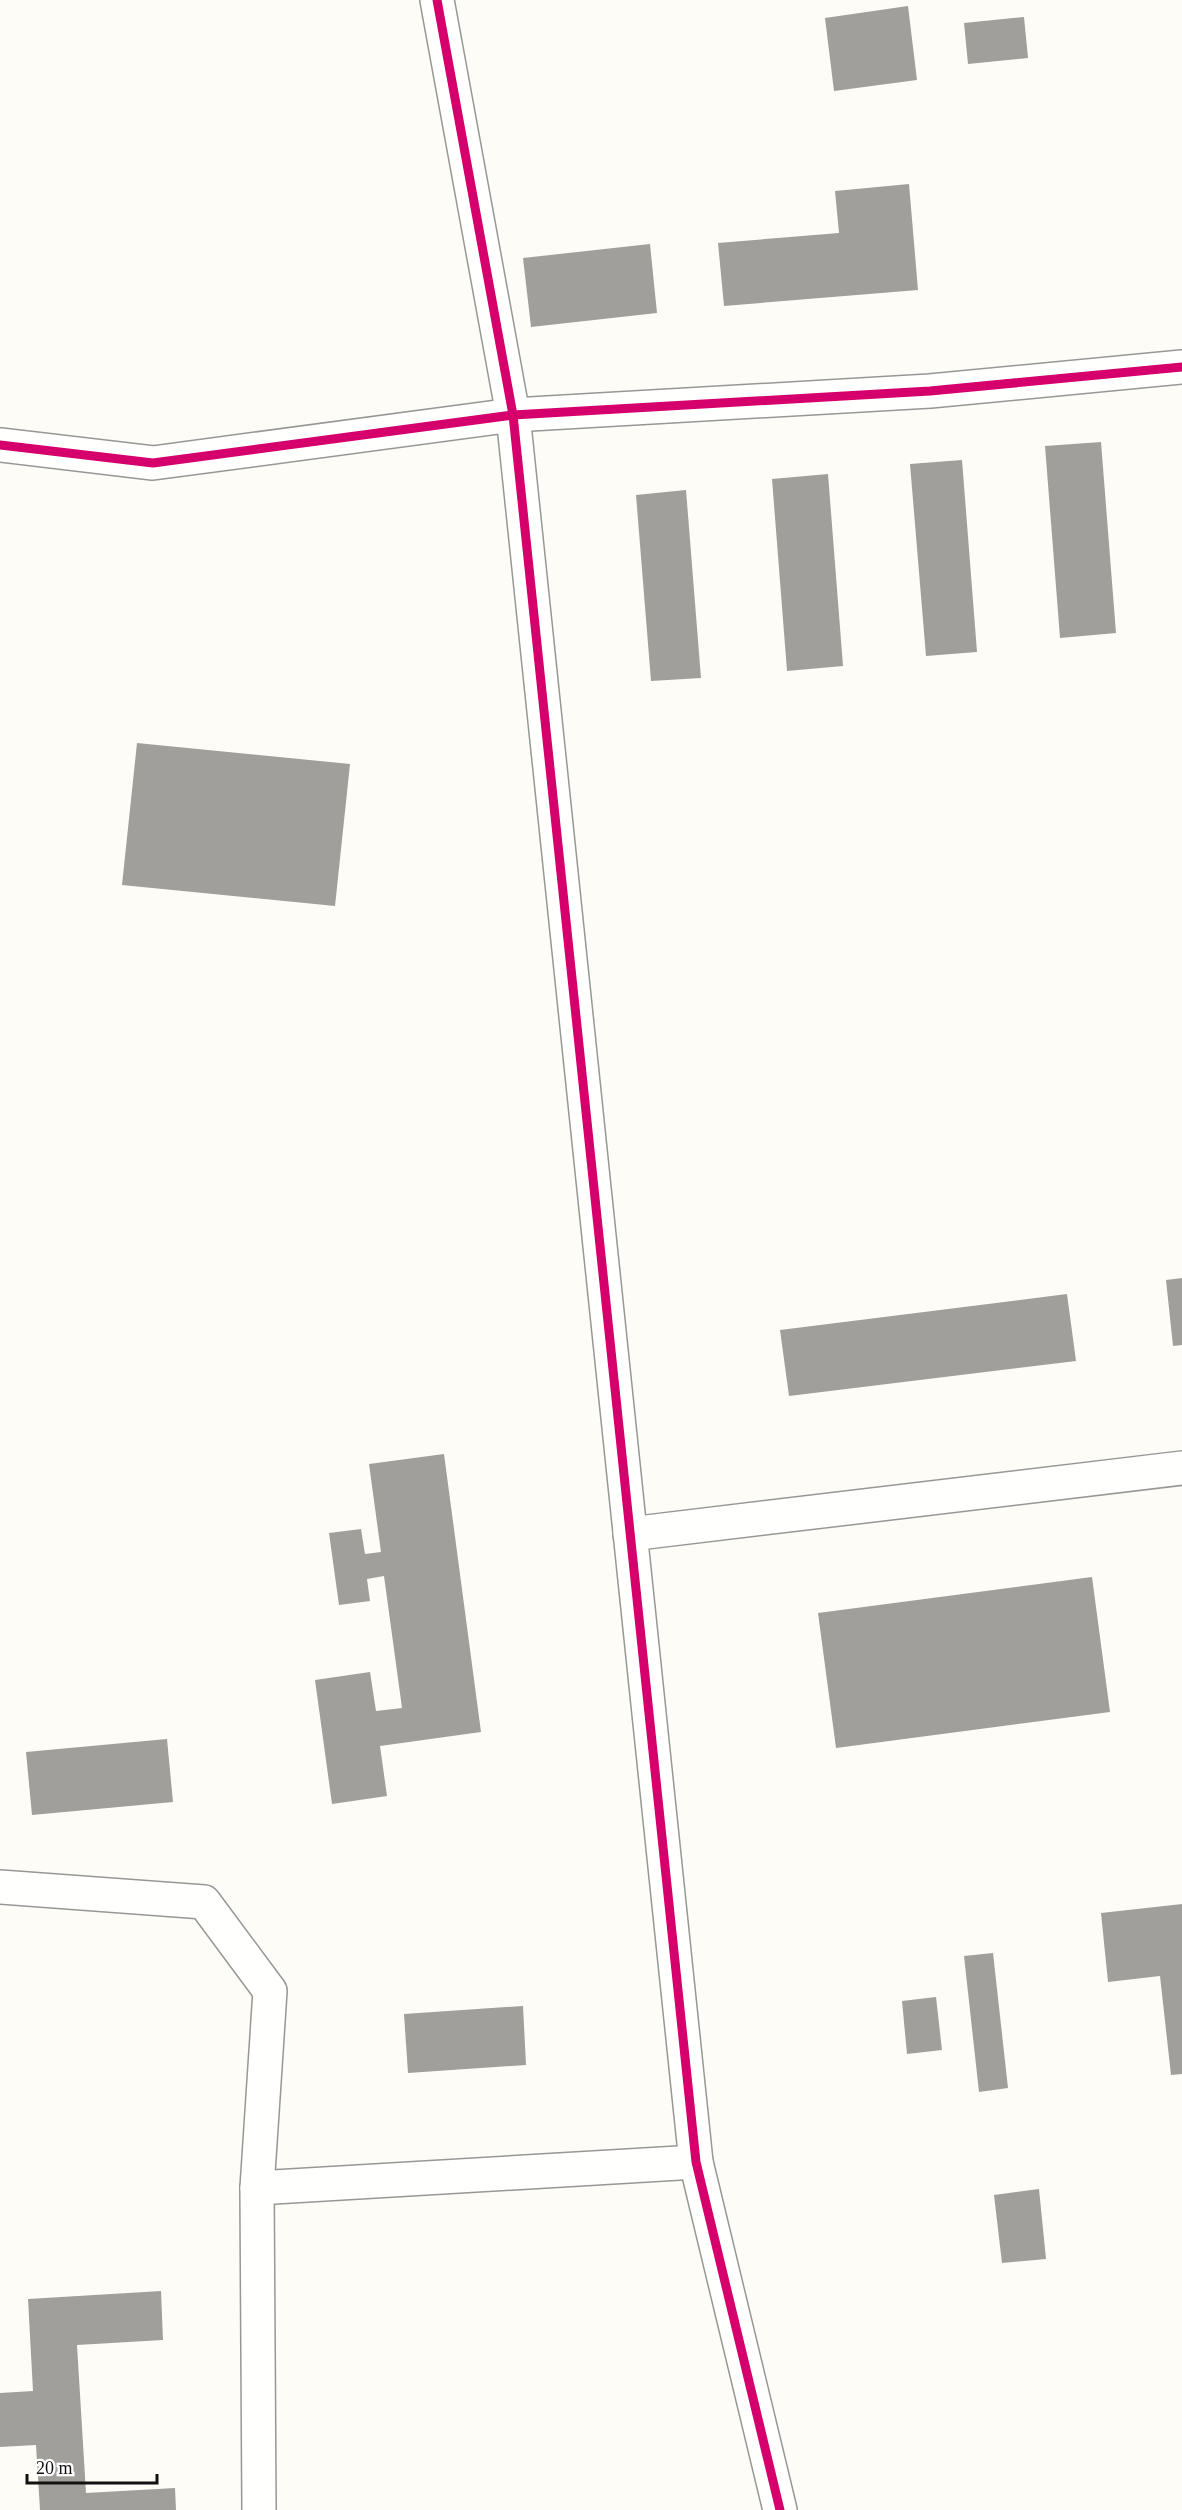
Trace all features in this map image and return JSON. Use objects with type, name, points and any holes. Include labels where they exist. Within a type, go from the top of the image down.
[{"type":"street","points":[[437,0],[513,415],[696,2162],[780,2510]]},
{"type":"street","points":[[0,446],[153,462],[513,415],[930,391],[1182,367]]},
{"type":"street","points":[[630,1534],[1182,1468]]},
{"type":"street","points":[[0,1887],[204,1902],[270,1991],[257,2188],[259,2510]]},
{"type":"street","points":[[257,2188],[696,2162]]},
{"type":"building","points":[[908,6],[917,80],[834,91],[825,18]]},
{"type":"building","points":[[1024,17],[1028,58],[968,64],[964,23]]},
{"type":"building","points":[[909,184],[918,290],[724,306],[718,243],[839,233],[835,191]]},
{"type":"building","points":[[650,244],[657,313],[531,327],[523,258]]},
{"type":"building","points":[[1101,442],[1116,633],[1060,638],[1045,446]]},
{"type":"building","points":[[962,460],[977,652],[926,656],[910,464]]},
{"type":"building","points":[[828,474],[843,666],[787,671],[772,479]]},
{"type":"building","points":[[686,490],[701,678],[651,681],[636,495]]},
{"type":"building","points":[[137,743],[350,764],[335,906],[122,885]]},
{"type":"building","points":[[1182,1278],[1182,1345],[1173,1346],[1166,1280]]},
{"type":"building","points":[[1067,1294],[1076,1361],[789,1396],[780,1330]]},
{"type":"building","points":[[444,1454],[481,1732],[380,1746],[387,1796],[332,1804],[315,1680],[370,1672],[376,1711],[402,1708],[384,1576],[367,1579],[370,1601],[339,1605],[329,1533],[361,1529],[365,1554],[381,1552],[369,1464]]},
{"type":"building","points":[[1092,1577],[1110,1712],[836,1748],[818,1613]]},
{"type":"building","points":[[167,1739],[173,1802],[32,1815],[26,1752]]},
{"type":"building","points":[[1182,1904],[1182,2074],[1171,2075],[1160,1976],[1108,1982],[1101,1913]]},
{"type":"building","points":[[993,1953],[1008,2088],[979,2092],[964,1956]]},
{"type":"building","points":[[936,1997],[942,2050],[907,2054],[902,2001]]},
{"type":"building","points":[[523,2006],[526,2065],[408,2073],[404,2014]]},
{"type":"building","points":[[1039,2189],[1046,2259],[1002,2263],[994,2195]]},
{"type":"building","points":[[161,2291],[163,2340],[77,2345],[86,2493],[175,2488],[176,2510],[40,2510],[36,2445],[0,2447],[0,2393],[33,2391],[28,2299]]},
{"type":"cycle path","points":[[437,0],[513,415],[696,2162],[780,2510]]},
{"type":"cycle path","points":[[0,445],[153,463],[513,415],[930,391],[1182,367]]}]
